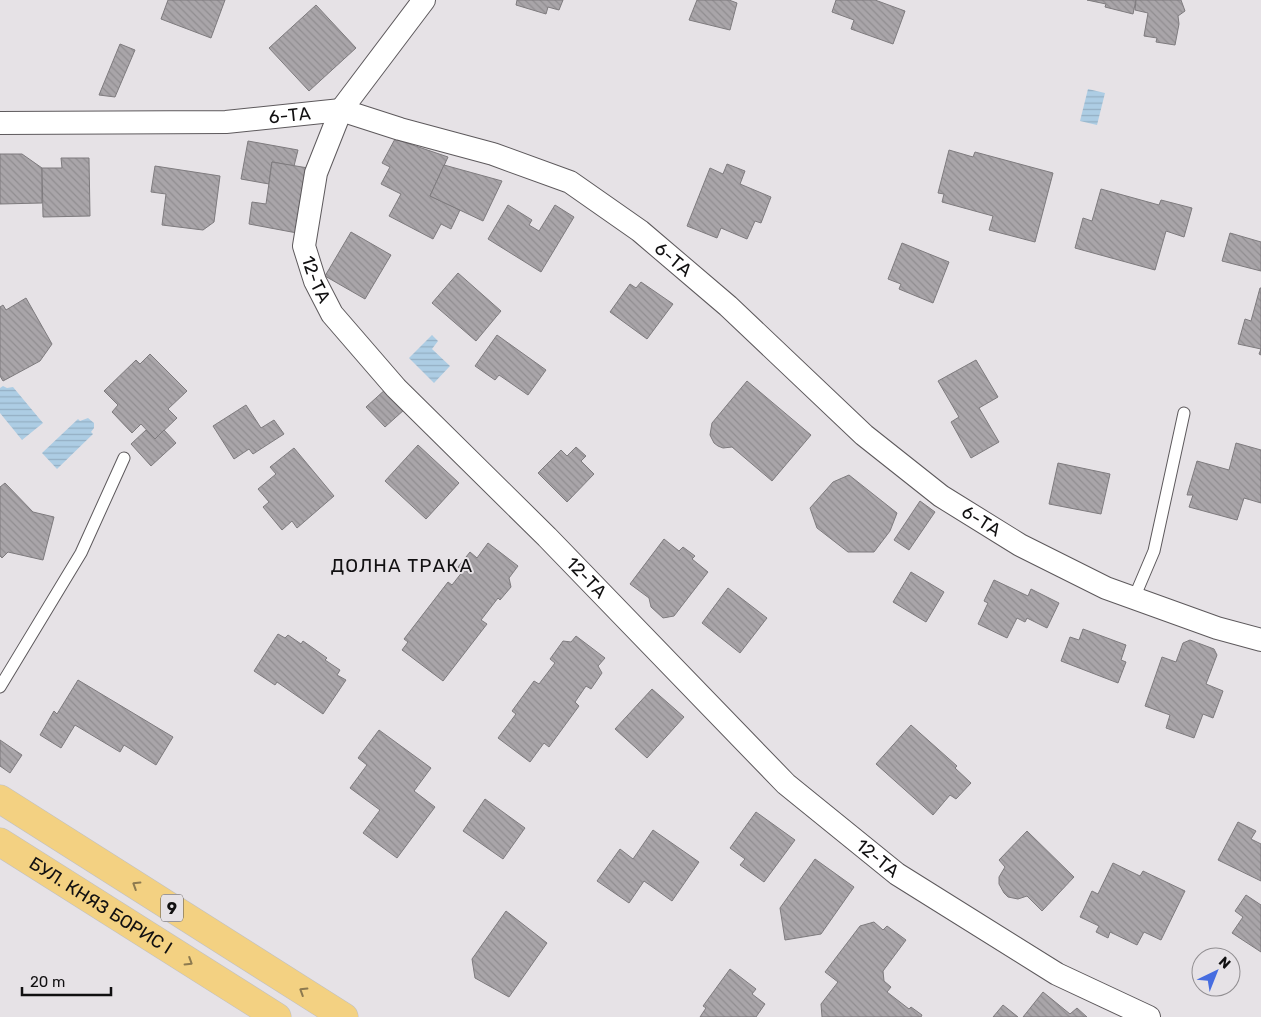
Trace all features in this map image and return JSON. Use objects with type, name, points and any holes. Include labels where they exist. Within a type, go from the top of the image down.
[{"type":"highway","name":"БУЛ. КНЯЗ БОРИС I","points":[[0,799],[344,1017]]},
{"type":"highway","name":"БУЛ. КНЯЗ БОРИС I","points":[[0,842],[277,1017]]},
{"type":"street","name":"12-ТА","points":[[424,0],[341,110],[316,173],[304,246],[315,281],[332,314],[396,388],[547,537],[786,784],[897,874],[1058,974],[1149,1017]]},
{"type":"street","name":"6-ТА","points":[[0,123],[226,122],[341,110],[400,129],[493,154],[570,182],[640,231],[736,312],[864,435],[941,496],[1020,545],[1106,588],[1217,628],[1261,640]]},
{"type":"lane","points":[[1134,598],[1154,551],[1184,413]]},
{"type":"lane","points":[[0,688],[81,553],[124,458]]},
{"type":"water","points":[[1088,89],[1105,93],[1097,125],[1080,121]]},
{"type":"water","points":[[432,335],[438,341],[432,349],[450,366],[434,383],[409,358]]},
{"type":"water","points":[[3,386],[7,388],[13,387],[43,423],[22,440],[0,413],[0,388]]},
{"type":"water","points":[[88,418],[94,423],[94,428],[91,432],[93,434],[57,469],[42,453],[78,419],[80,421]]},
{"type":"building","points":[[168,0],[225,0],[211,38],[161,19]]},
{"type":"building","points":[[517,0],[563,0],[559,10],[548,7],[546,14],[516,5]]},
{"type":"building","points":[[697,0],[729,0],[737,3],[730,30],[689,20]]},
{"type":"building","points":[[836,0],[875,0],[905,11],[893,44],[851,29],[854,20],[832,12]]},
{"type":"building","points":[[1087,0],[1136,0],[1133,14],[1105,7],[1106,4]]},
{"type":"building","points":[[1136,0],[1181,0],[1185,11],[1178,16],[1179,24],[1175,45],[1156,42],[1157,38],[1144,36],[1148,13],[1135,10]]},
{"type":"building","points":[[316,5],[356,48],[309,91],[269,48]]},
{"type":"building","points":[[120,44],[135,50],[115,97],[99,95]]},
{"type":"building","points":[[395,139],[448,157],[430,196],[460,210],[451,229],[441,224],[433,239],[389,216],[401,194],[381,184],[390,167],[382,163]]},
{"type":"building","points":[[248,141],[298,150],[294,166],[272,162],[269,184],[241,179]]},
{"type":"building","points":[[949,150],[973,157],[975,152],[1053,173],[1035,242],[989,230],[993,216],[942,202],[944,194],[938,193]]},
{"type":"building","points":[[0,154],[22,154],[42,168],[42,203],[0,204]]},
{"type":"building","points":[[61,158],[89,158],[90,216],[43,217],[42,168],[62,168]]},
{"type":"building","points":[[272,162],[308,168],[297,233],[249,224],[252,202],[266,204]]},
{"type":"building","points":[[727,164],[745,171],[740,184],[771,197],[761,223],[755,221],[747,239],[721,228],[717,238],[687,226],[710,168],[723,174]]},
{"type":"building","points":[[444,165],[502,181],[483,221],[430,196]]},
{"type":"building","points":[[155,166],[220,176],[214,222],[203,230],[162,225],[166,194],[151,192]]},
{"type":"building","points":[[1101,189],[1159,205],[1161,200],[1192,208],[1184,237],[1166,231],[1155,270],[1075,248],[1083,218],[1092,221]]},
{"type":"building","points":[[508,205],[532,220],[529,225],[539,231],[555,205],[574,217],[541,272],[488,239]]},
{"type":"building","points":[[351,232],[391,255],[365,299],[325,276]]},
{"type":"building","points":[[1230,233],[1261,242],[1261,271],[1222,261]]},
{"type":"building","points":[[902,243],[949,262],[933,303],[899,289],[901,284],[888,279]]},
{"type":"building","points":[[458,273],[501,311],[476,341],[432,303]]},
{"type":"building","points":[[641,282],[673,304],[647,339],[610,312],[630,284],[636,288]]},
{"type":"building","points":[[1260,288],[1261,349],[1238,344],[1245,319],[1251,321]]},
{"type":"building","points":[[26,298],[52,344],[40,361],[3,381],[0,376],[0,307],[3,305],[6,310]]},
{"type":"building","points":[[497,335],[546,370],[528,395],[499,375],[495,380],[475,366]]},
{"type":"building","points":[[150,354],[187,391],[168,409],[177,418],[155,439],[141,424],[132,433],[112,412],[118,405],[104,391],[136,360],[140,364]]},
{"type":"building","points":[[976,360],[998,397],[979,408],[999,442],[971,458],[951,422],[959,417],[938,381]]},
{"type":"building","points":[[747,381],[811,435],[772,481],[732,447],[723,448],[718,446],[710,435],[712,423]]},
{"type":"building","points":[[387,388],[405,409],[385,427],[366,407]]},
{"type":"building","points":[[246,405],[261,428],[274,420],[284,434],[253,454],[249,449],[234,459],[213,426]]},
{"type":"building","points":[[146,430],[155,439],[164,430],[176,443],[151,466],[131,444]]},
{"type":"building","points":[[1236,443],[1261,450],[1261,503],[1244,498],[1237,520],[1189,507],[1193,495],[1187,495],[1197,461],[1229,470]]},
{"type":"building","points":[[418,445],[459,483],[426,519],[385,481]]},
{"type":"building","points":[[576,447],[586,456],[581,461],[594,474],[567,502],[538,473],[561,450],[567,456]]},
{"type":"building","points":[[294,448],[334,496],[297,528],[292,521],[282,530],[263,507],[269,502],[258,489],[276,474],[270,467]]},
{"type":"building","points":[[1058,463],[1110,474],[1101,514],[1049,504]]},
{"type":"building","points":[[849,475],[897,513],[890,531],[874,552],[848,552],[817,528],[810,508],[833,482]]},
{"type":"building","points":[[5,483],[33,512],[54,517],[43,560],[8,552],[2,558],[0,556],[0,487]]},
{"type":"building","points":[[920,501],[935,512],[909,550],[894,540]]},
{"type":"building","points":[[664,539],[679,551],[683,547],[695,556],[692,559],[708,572],[674,616],[663,618],[651,607],[649,598],[630,584]]},
{"type":"building","points":[[488,543],[518,566],[509,578],[511,587],[500,600],[498,598],[481,620],[487,624],[443,681],[402,650],[408,642],[404,639],[448,582],[452,585],[463,571],[458,567],[470,552],[477,558]]},
{"type":"building","points":[[911,572],[944,592],[926,622],[893,602]]},
{"type":"building","points":[[994,580],[1028,596],[1031,589],[1059,603],[1047,628],[1027,618],[1025,622],[1017,618],[1007,638],[978,624],[988,603],[984,601]]},
{"type":"building","points":[[728,588],[767,618],[740,653],[702,623]]},
{"type":"building","points":[[1083,629],[1126,645],[1121,660],[1126,662],[1118,683],[1061,661],[1070,637],[1079,640]]},
{"type":"building","points":[[278,634],[285,638],[288,635],[301,644],[303,641],[327,658],[325,660],[340,670],[337,675],[346,680],[323,714],[277,682],[275,685],[254,671]]},
{"type":"building","points":[[576,636],[605,658],[598,666],[602,673],[591,689],[586,686],[575,702],[579,706],[549,747],[544,743],[530,762],[498,738],[516,714],[512,711],[534,681],[539,684],[555,663],[550,659],[563,641],[571,642]]},
{"type":"building","points":[[1190,640],[1214,649],[1217,655],[1206,684],[1223,691],[1213,718],[1203,714],[1194,738],[1166,728],[1170,715],[1145,706],[1162,657],[1176,662],[1183,643]]},
{"type":"building","points":[[78,680],[173,737],[156,765],[124,745],[120,752],[75,725],[61,748],[40,735],[54,711],[57,714]]},
{"type":"building","points":[[652,689],[684,717],[647,758],[615,729]]},
{"type":"building","points":[[911,725],[957,766],[955,768],[971,783],[956,799],[950,795],[933,815],[876,764]]},
{"type":"building","points":[[379,730],[431,768],[414,791],[435,807],[397,858],[363,833],[380,810],[350,788],[367,765],[358,758]]},
{"type":"building","points":[[0,740],[22,755],[10,773],[0,766]]},
{"type":"building","points":[[485,799],[525,828],[503,859],[463,831]]},
{"type":"building","points":[[756,812],[795,840],[764,882],[740,865],[745,859],[730,848]]},
{"type":"building","points":[[1238,822],[1256,831],[1251,839],[1261,844],[1261,881],[1218,860]]},
{"type":"building","points":[[653,830],[699,862],[672,901],[644,881],[629,903],[597,881],[620,849],[633,859]]},
{"type":"building","points":[[1027,831],[1074,877],[1042,911],[1027,896],[1018,899],[1008,897],[999,884],[999,877],[1005,867],[999,860]]},
{"type":"building","points":[[815,859],[854,887],[821,934],[785,940],[780,908]]},
{"type":"building","points":[[1113,863],[1140,876],[1143,871],[1185,891],[1161,940],[1144,932],[1137,945],[1110,932],[1108,938],[1096,932],[1099,926],[1080,917],[1092,891],[1098,894]]},
{"type":"building","points":[[1246,895],[1261,905],[1261,952],[1232,933],[1243,917],[1235,911]]},
{"type":"building","points":[[506,911],[547,943],[509,997],[475,978],[472,959]]},
{"type":"building","points":[[874,922],[883,930],[887,926],[906,940],[883,971],[884,981],[891,987],[887,992],[909,1009],[911,1007],[922,1015],[921,1017],[822,1017],[821,1004],[838,982],[825,972],[860,926]]},
{"type":"building","points":[[730,969],[756,989],[752,994],[765,1004],[756,1017],[700,1017],[706,1008],[703,1006]]},
{"type":"building","points":[[1043,992],[1070,1014],[1077,1008],[1087,1017],[1023,1017]]},
{"type":"building","points":[[1003,1005],[1018,1017],[993,1017]]},
{"type":"district","name":"ДОЛНА ТРАКА","points":[[402,565]]}]
